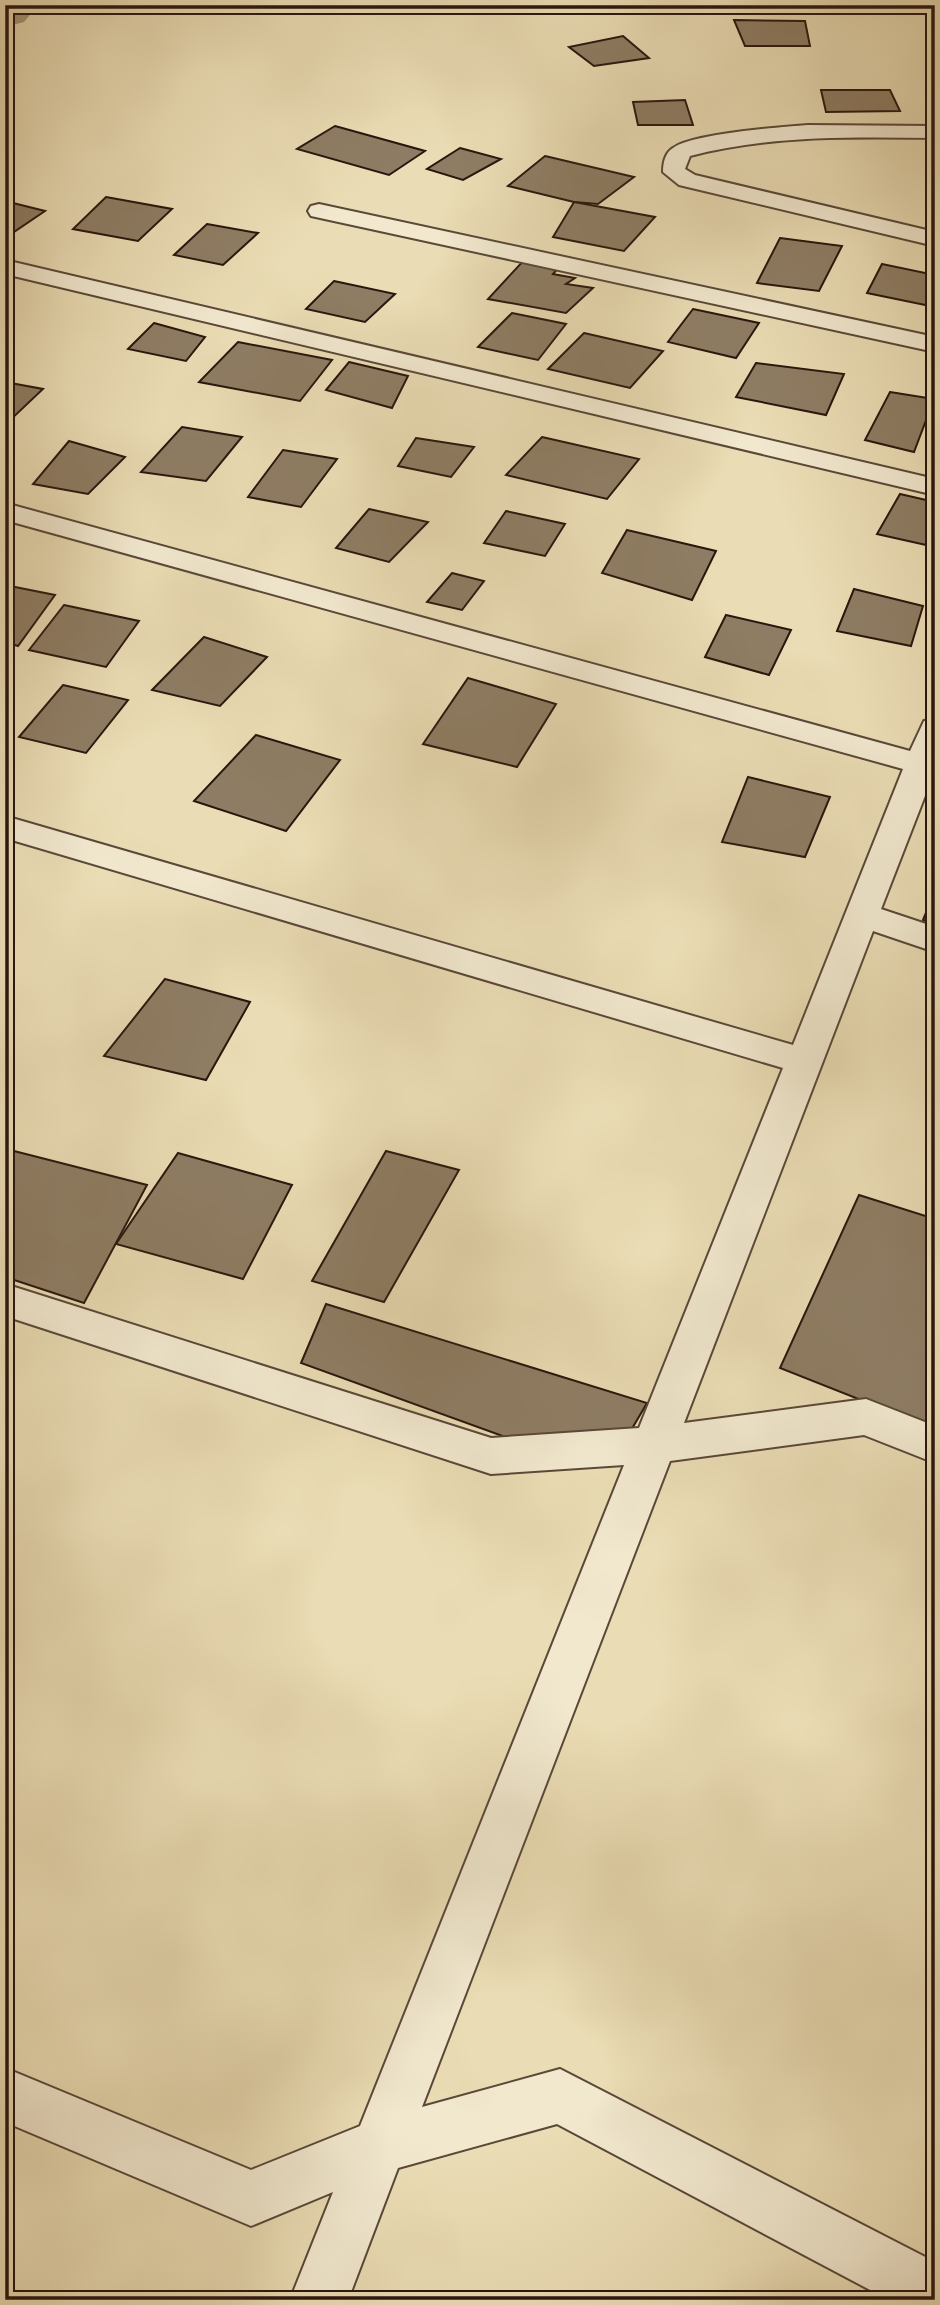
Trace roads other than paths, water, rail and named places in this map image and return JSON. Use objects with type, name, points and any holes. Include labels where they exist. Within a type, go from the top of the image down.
[{"type":"street","points":[[935,132],[787,131],[746,136],[682,151],[674,163],[674,172],[687,180],[935,239]]},
{"type":"street","points":[[319,211],[935,345]]},
{"type":"street","points":[[5,267],[935,487]]},
{"type":"street","points":[[5,511],[928,746],[319,2300]]},
{"type":"street","points":[[5,827],[804,1061]]},
{"type":"street","points":[[861,915],[935,940]]},
{"type":"street","points":[[5,1300],[491,1456],[654,1445],[866,1417],[935,1445]]},
{"type":"street","points":[[5,2095],[251,2198],[379,2146],[560,2096],[935,2293]]},
{"type":"waterway","points":[[5,11],[11,5]]}]
